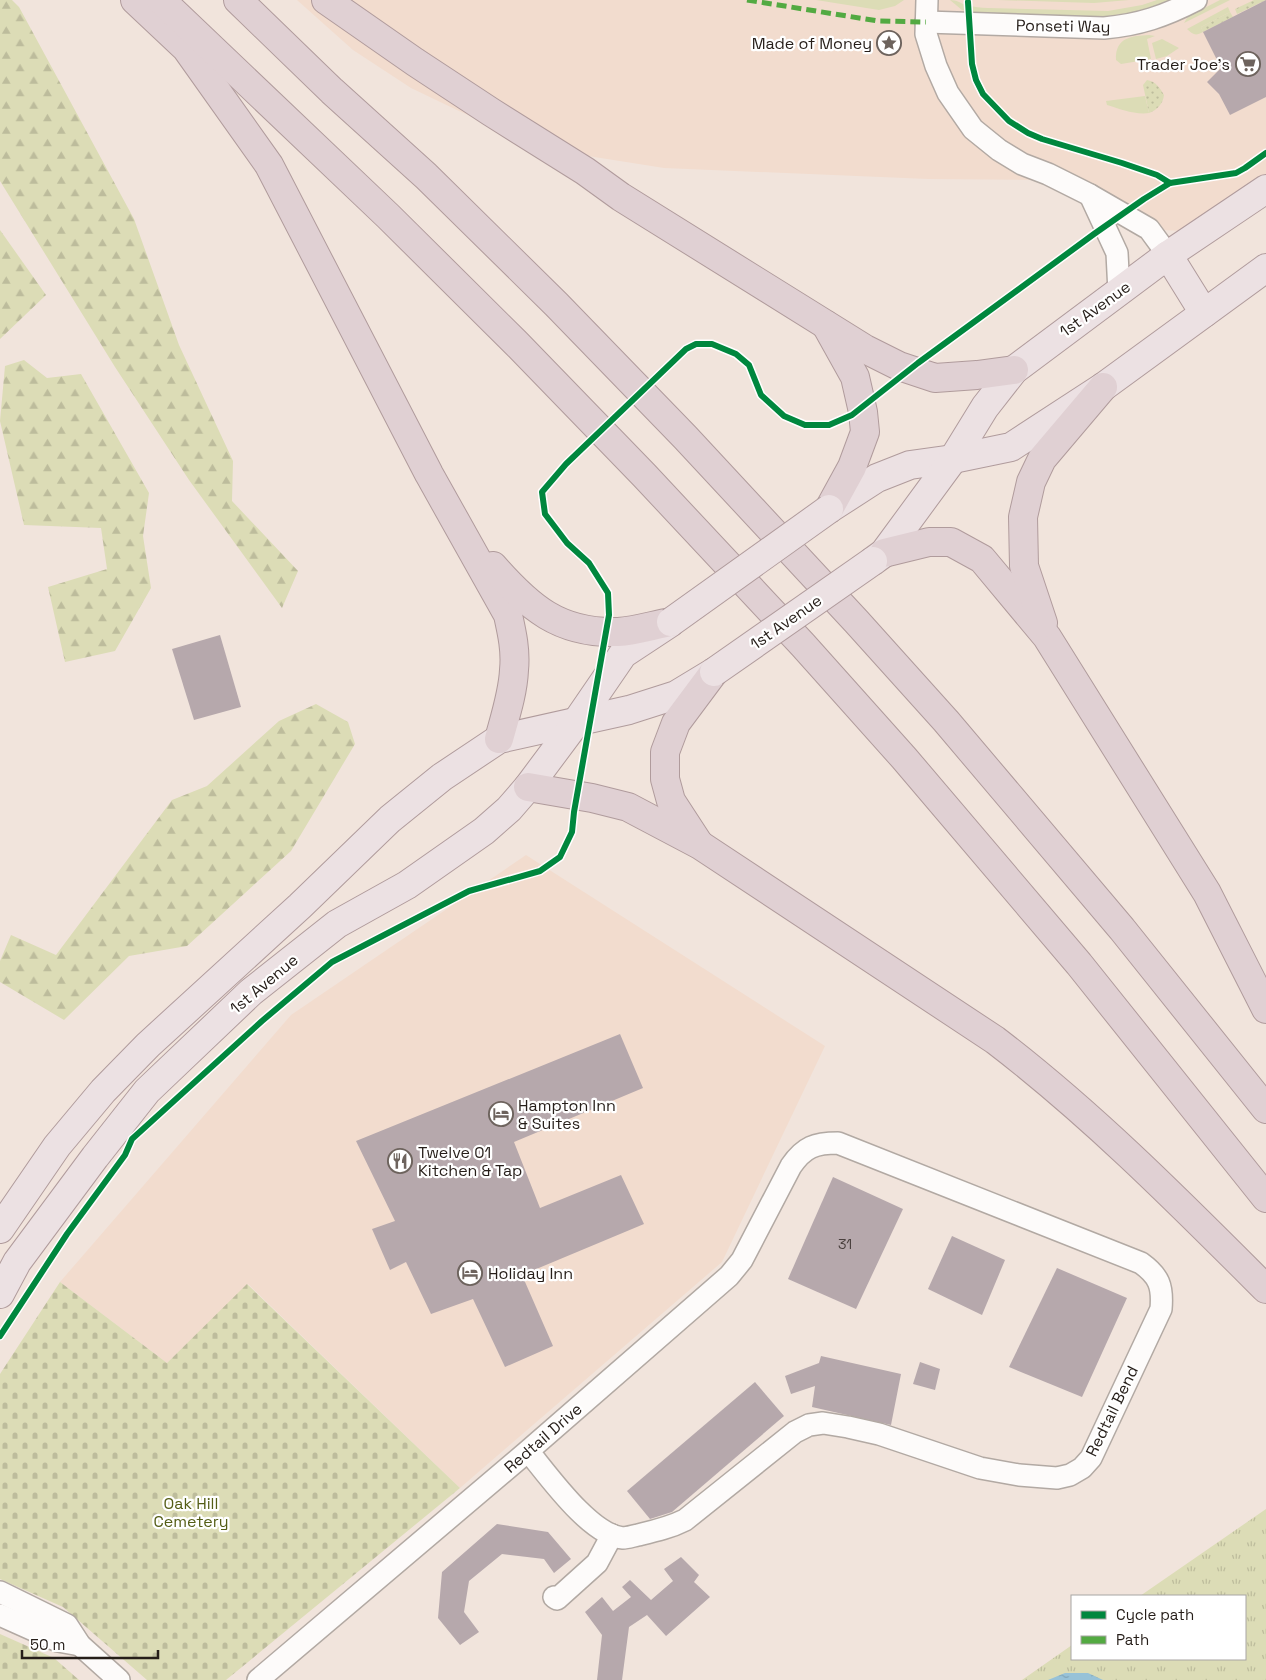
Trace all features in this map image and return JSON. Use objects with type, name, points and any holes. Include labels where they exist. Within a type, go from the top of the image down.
[{"type":"highway","points":[[135,0],[186,48],[269,165],[429,474],[508,615],[513,639],[514,670],[499,739]]},
{"type":"highway","points":[[162,0],[388,216],[516,343],[644,475],[803,645],[904,758],[1079,964],[1266,1198]]},
{"type":"highway","points":[[238,0],[332,91],[426,176],[563,311],[685,437],[856,621],[946,721],[1122,928],[1266,1109]]},
{"type":"highway","points":[[326,0],[491,112],[586,170],[621,197],[865,348],[899,366],[935,378],[977,376],[1014,370]]},
{"type":"highway","points":[[825,324],[855,377],[864,412],[865,432],[852,467],[829,509]]},
{"type":"highway","points":[[1047,637],[1024,566],[1023,517],[1031,482],[1042,459],[1103,386]]},
{"type":"highway","points":[[457,525],[514,590],[539,610],[569,627],[591,631],[619,632],[671,622]]},
{"type":"highway","points":[[878,557],[929,542],[951,542],[982,559],[1047,637],[1207,893],[1266,1009]]},
{"type":"highway","points":[[700,845],[671,801],[665,779],[666,752],[676,722],[714,672]]},
{"type":"highway","points":[[528,787],[592,798],[628,807],[700,845],[988,1035],[1039,1074],[1112,1138],[1266,1289]]},
{"type":"main road","name":"1st Avenue","points":[[0,1228],[56,1146],[103,1091],[148,1045],[300,906],[390,819],[442,777],[499,739],[574,724],[629,710],[676,695],[714,672],[878,557],[954,459],[985,407],[1014,370],[1168,256],[1266,189]]},
{"type":"main road","points":[[1168,256],[1204,312]]},
{"type":"main road","name":"1st Avenue","points":[[0,1294],[17,1262],[94,1156],[154,1084],[251,992],[337,924],[407,885],[484,831],[509,809],[528,787],[623,654],[829,509],[877,478],[910,465],[954,459],[1011,447],[1103,386],[1266,268]]},
{"type":"street","points":[[927,0],[926,22],[929,46],[936,66],[948,93],[974,129],[999,150],[1022,164],[1048,174],[1090,195],[1149,229],[1168,256]]},
{"type":"street","name":"Ponseti Way","points":[[926,22],[1104,28],[1148,21],[1196,0]]},
{"type":"street","points":[[1090,195],[1117,253],[1120,292]]},
{"type":"street","name":"Redtail Bend","points":[[612,1535],[623,1538],[665,1529],[685,1520],[795,1432],[823,1423],[879,1434],[980,1468],[1019,1475],[1057,1478],[1070,1475],[1082,1468],[1091,1458],[1161,1308],[1161,1289],[1152,1271],[1141,1263],[838,1143],[823,1143],[809,1147],[799,1155],[791,1166]]},
{"type":"street","name":"Redtail Drive","points":[[258,1680],[528,1451],[729,1276],[742,1260],[791,1166]]},
{"type":"street","points":[[528,1451],[578,1511],[595,1525],[612,1535],[597,1563],[557,1600],[554,1597]]},
{"type":"street","points":[[0,1592],[67,1626],[80,1645],[119,1680]]},
{"type":"street","points":[[0,1615],[58,1641],[80,1645]]},
{"type":"shaded area","points":[[297,0],[1266,0],[1266,187],[1185,231],[1161,230],[1042,180],[928,179],[664,168],[588,156],[524,140],[411,88],[353,50]]},
{"type":"shaded area","points":[[526,855],[825,1046],[722,1262],[460,1488],[248,1284],[167,1363],[60,1282],[291,1015]]},
{"type":"green space","points":[[0,0],[12,0],[19,7],[134,219],[179,345],[233,461],[232,501],[298,571],[282,608],[189,480],[115,367],[0,181]]},
{"type":"green space","points":[[816,0],[904,0],[895,6],[879,10]]},
{"type":"green space","points":[[950,0],[983,8],[1108,11],[1142,5],[1157,0],[1171,0],[1142,11],[1101,17],[977,13],[962,10]]},
{"type":"green space","points":[[998,0],[1129,0],[1094,3]]},
{"type":"green space","points":[[1220,0],[1230,0],[1184,23],[1191,15]]},
{"type":"green space","points":[[1254,0],[1266,0],[1237,14],[1235,9]]},
{"type":"green space","points":[[1228,7],[1230,12],[1201,27],[1203,32],[1195,34],[1187,29]]},
{"type":"green space","points":[[1230,12],[1233,17],[1203,32],[1201,27]]},
{"type":"green space","points":[[1155,36],[1147,39],[1151,59],[1121,64],[1116,60],[1116,52],[1122,42],[1131,37]]},
{"type":"green space","points":[[1162,39],[1179,48],[1167,56],[1156,59],[1152,43]]},
{"type":"green space","points":[[1147,80],[1155,83],[1164,95],[1159,106],[1149,113],[1143,85]]},
{"type":"green space","points":[[1145,96],[1149,113],[1122,110],[1107,105],[1106,101]]},
{"type":"green space","points":[[0,230],[46,295],[0,339]]},
{"type":"green space","points":[[24,360],[47,378],[81,374],[149,493],[143,536],[151,588],[115,651],[65,662],[48,587],[107,569],[101,528],[24,525],[0,421],[5,366]]},
{"type":"green space","points":[[316,704],[348,722],[355,744],[291,851],[187,946],[129,956],[64,1020],[0,982],[0,961],[11,935],[56,955],[172,800],[207,786],[279,721]]},
{"type":"green space","name":"Oak Hill Cemetery","points":[[60,1282],[167,1363],[247,1284],[460,1488],[226,1680],[147,1680],[63,1607],[0,1579],[0,1374]]},
{"type":"green space","points":[[1266,1509],[1266,1680],[1022,1680],[1071,1646],[1071,1660],[1246,1660],[1246,1595],[1141,1595]]},
{"type":"green space","points":[[0,1634],[54,1658],[79,1680],[0,1680]]},
{"type":"water","points":[[1065,1673],[1088,1673],[1103,1680],[1048,1680]]},
{"type":"building","name":"Trader Joe's","points":[[1266,0],[1266,97],[1230,115],[1219,94],[1207,82],[1221,68],[1203,32]]},
{"type":"building","points":[[220,635],[241,707],[194,720],[172,649]]},
{"type":"building","points":[[620,1034],[643,1088],[514,1142],[540,1208],[621,1175],[644,1224],[522,1275],[553,1346],[505,1367],[473,1299],[431,1314],[406,1262],[390,1270],[372,1229],[395,1221],[356,1141]]},
{"type":"building","points":[[833,1177],[903,1209],[856,1309],[788,1279]]},
{"type":"building","points":[[952,1236],[1005,1260],[982,1315],[928,1289]]},
{"type":"building","points":[[1057,1268],[1127,1298],[1082,1397],[1009,1367]]},
{"type":"building","points":[[821,1356],[901,1374],[891,1425],[812,1407],[815,1386],[791,1394],[785,1376],[819,1363]]},
{"type":"building","points":[[920,1362],[940,1369],[935,1390],[913,1384]]},
{"type":"building","points":[[755,1382],[784,1416],[672,1512],[650,1519],[627,1491]]},
{"type":"building","points":[[497,1524],[548,1532],[571,1559],[554,1573],[544,1559],[502,1554],[469,1581],[464,1612],[479,1632],[460,1645],[438,1618],[442,1572]]},
{"type":"building","points":[[681,1557],[699,1575],[694,1582],[710,1597],[666,1636],[647,1615],[629,1627],[622,1680],[597,1680],[602,1635],[585,1612],[602,1597],[613,1611],[631,1597],[622,1587],[630,1580],[651,1600],[673,1581],[664,1569]]},
{"type":"marked path","points":[[747,0],[878,21],[926,22]]},
{"type":"cycle path","points":[[968,2],[972,64],[976,80],[983,94],[1009,121],[1028,133],[1157,175],[1170,183],[1236,173],[1266,153]]},
{"type":"cycle path","points":[[0,1336],[67,1234],[125,1155],[132,1139],[262,1021],[332,962],[469,891],[540,871],[560,857],[572,832],[609,615],[608,593],[589,563],[567,543],[545,514],[542,492],[566,464],[686,349],[696,344],[712,344],[736,354],[749,365],[761,395],[784,416],[805,425],[829,425],[852,415],[918,363],[1094,234],[1170,183]]},
{"type":"place","name":"Made of Money","points":[[889,43]]},
{"type":"place","name":"Trader Joe's","points":[[1248,64]]},
{"type":"place","name":"Hampton Inn & Suites","points":[[501,1114]]},
{"type":"place","name":"Twelve 01 Kitchen & Tap","points":[[400,1161]]},
{"type":"place","name":"Holiday Inn","points":[[470,1273]]}]
